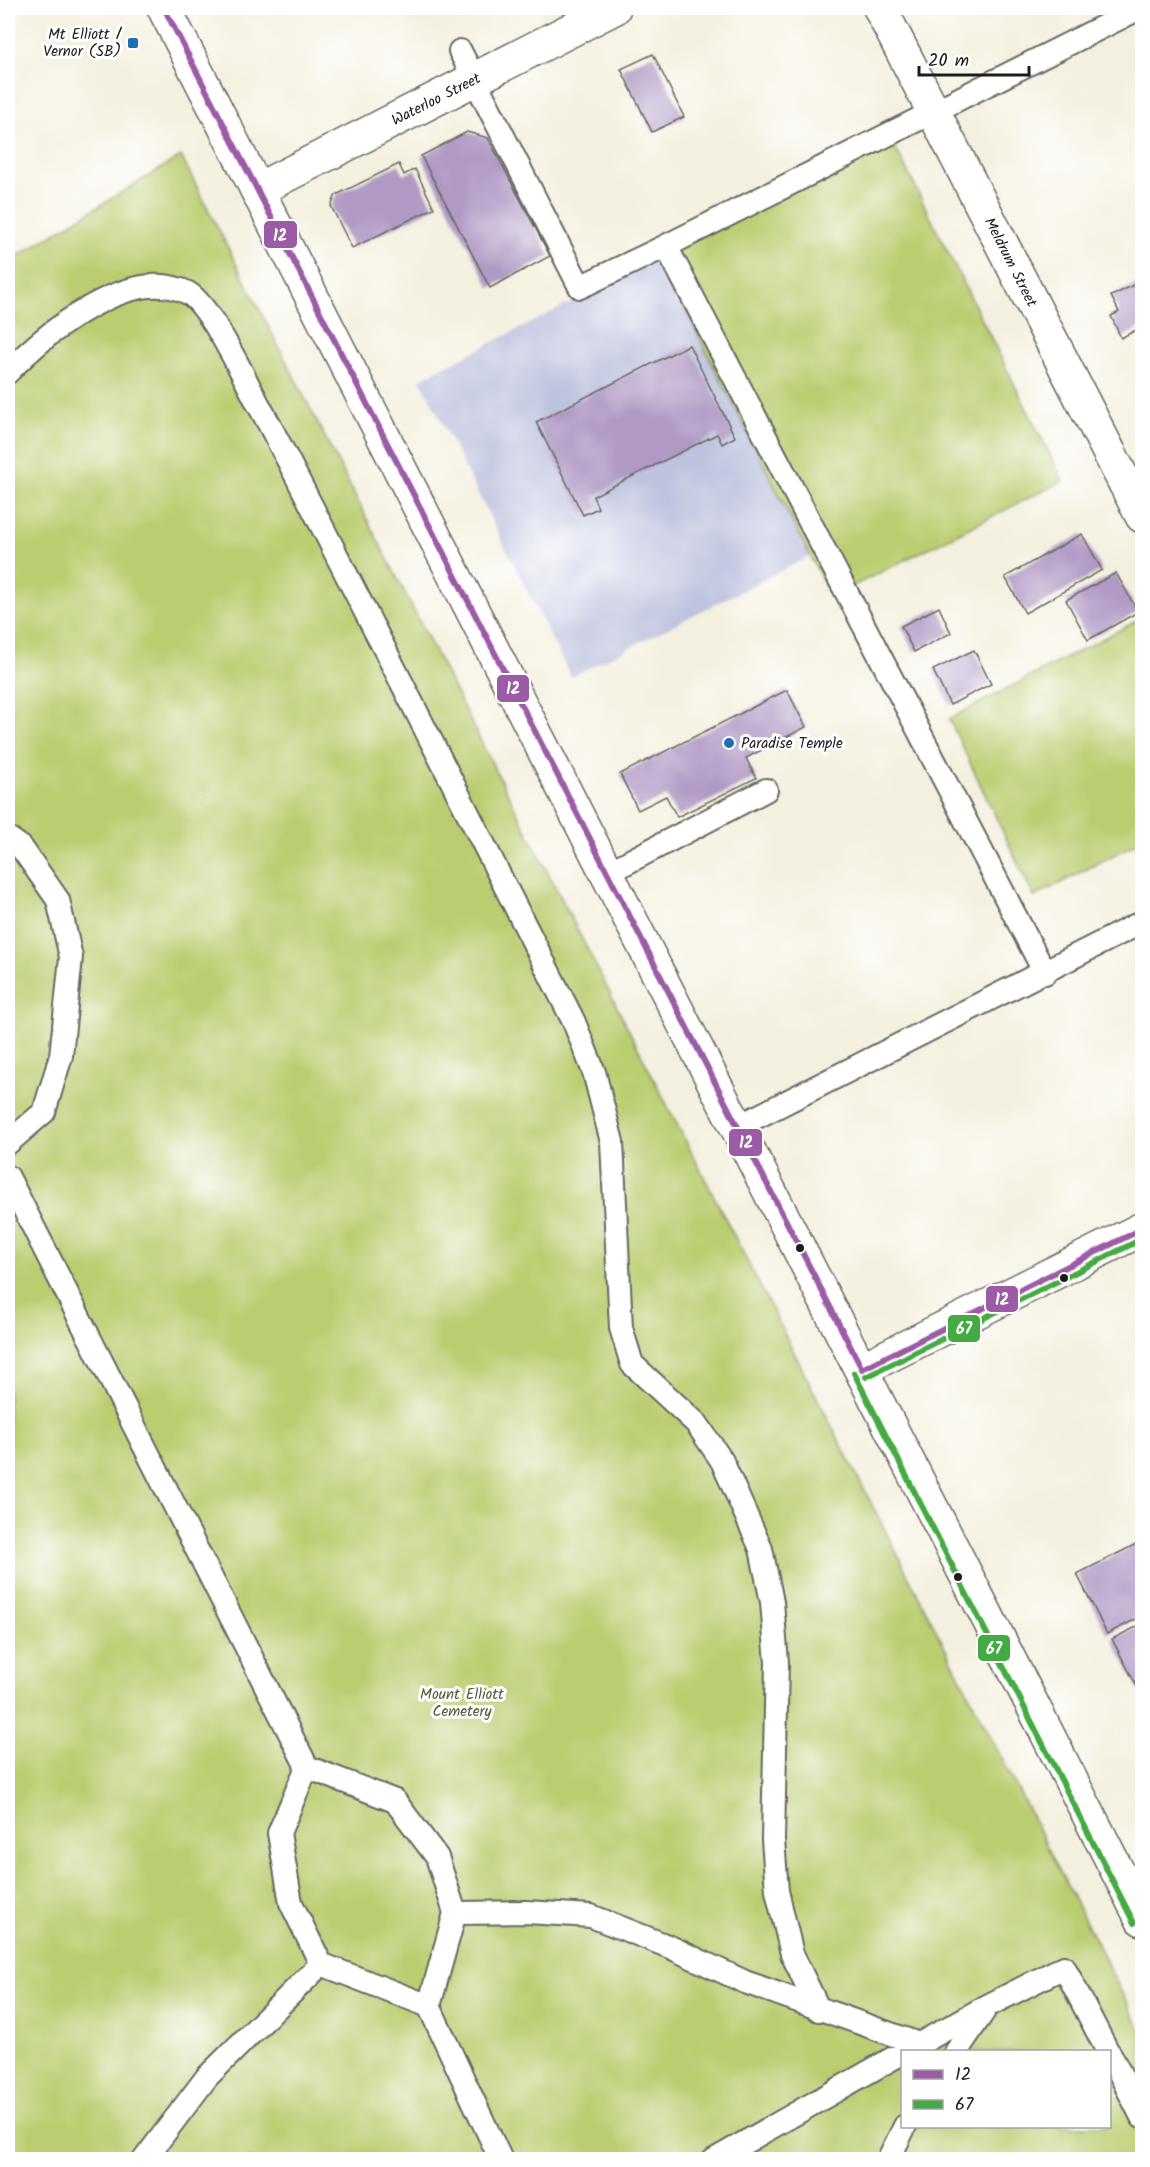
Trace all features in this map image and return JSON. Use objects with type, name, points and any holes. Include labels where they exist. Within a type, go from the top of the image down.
[{"type":"main road","points":[[164,8],[1143,1919]]},
{"type":"main road","name":"Waterloo Street","points":[[257,190],[467,65],[614,8]]},
{"type":"main road","name":"Meldrum Street","points":[[880,8],[1143,516]]},
{"type":"main road","points":[[862,1369],[1143,1229]]},
{"type":"lane","points":[[467,65],[580,287],[1140,8]]},
{"type":"lane","points":[[666,246],[1045,973]]},
{"type":"lane","points":[[8,372],[57,328],[99,302],[131,290],[165,286],[189,294],[208,312],[282,448],[574,1022],[594,1072],[612,1142],[620,1318],[626,1348],[632,1364],[697,1424],[722,1461],[761,1549],[772,1602],[777,1663],[774,1840],[777,1891],[792,1954],[819,2010]]},
{"type":"lane","points":[[607,873],[766,790]]},
{"type":"lane","points":[[8,838],[21,847],[58,900],[71,957],[61,1056],[44,1112],[8,1143]]},
{"type":"lane","points":[[737,1127],[1143,922]]},
{"type":"lane","points":[[8,1177],[307,1767],[395,1801],[437,1857],[455,1913],[429,2006],[501,2160]]},
{"type":"lane","points":[[307,1767],[279,1833],[291,1903],[321,1964],[429,2006]]},
{"type":"lane","points":[[455,1913],[527,1912],[591,1916],[670,1947],[745,1982],[819,2010],[909,2050],[1064,1966],[1107,2050]]},
{"type":"lane","points":[[144,2160],[207,2077],[321,1964]]},
{"type":"lane","points":[[957,2050],[987,2006]]},
{"type":"lane","points":[[714,2160],[901,2055]]},
{"type":"lane","points":[[1111,2057],[1143,2117]]},
{"type":"lane","points":[[888,2160],[904,2128]]},
{"type":"shaded area","points":[[659,258],[1063,481],[831,597],[810,556],[571,677],[420,379]]},
{"type":"green space","points":[[891,139],[1063,481],[831,597],[659,258]]},
{"type":"green space","name":"Mount Elliott Cemetery","points":[[181,156],[1142,2032],[1142,2159],[8,2160],[8,262]]},
{"type":"green space","points":[[1142,618],[1142,840],[1034,897],[949,719]]},
{"type":"building","points":[[653,54],[684,117],[652,132],[621,69]]},
{"type":"building","points":[[467,132],[488,138],[550,256],[490,288],[421,156]]},
{"type":"building","points":[[399,164],[404,175],[415,169],[434,208],[352,248],[331,206],[336,195]]},
{"type":"building","points":[[1142,281],[1142,327],[1121,338],[1111,316],[1119,312],[1111,296]]},
{"type":"building","points":[[689,345],[735,437],[722,444],[717,434],[593,496],[598,508],[583,515],[536,422]]},
{"type":"building","points":[[1082,534],[1102,570],[1025,613],[1005,577]]},
{"type":"building","points":[[1116,573],[1138,612],[1088,640],[1066,600]]},
{"type":"building","points":[[939,607],[951,633],[914,652],[901,626]]},
{"type":"building","points":[[974,650],[991,684],[950,705],[933,670]]},
{"type":"building","name":"Paradise Temple","points":[[787,690],[806,727],[746,758],[756,778],[677,817],[666,796],[638,810],[620,774]]},
{"type":"building","points":[[1142,851],[1142,871],[1135,855]]},
{"type":"building","points":[[1142,1541],[1142,1616],[1107,1634],[1077,1574]]},
{"type":"building","points":[[1142,1624],[1142,1696],[1112,1639]]},
{"type":"transit line","name":"12","points":[[164,8],[862,1369]]},
{"type":"transit line","name":"12","points":[[862,1369],[1142,1229]]},
{"type":"transit line","name":"67","points":[[866,1377],[1142,1239]]},
{"type":"transit line","name":"67","points":[[854,1373],[1134,1923]]},
{"type":"place","name":"Mt Elliott / Vernor (SB)","points":[[133,43]]},
{"type":"place","name":"Paradise Temple","points":[[729,743]]}]
